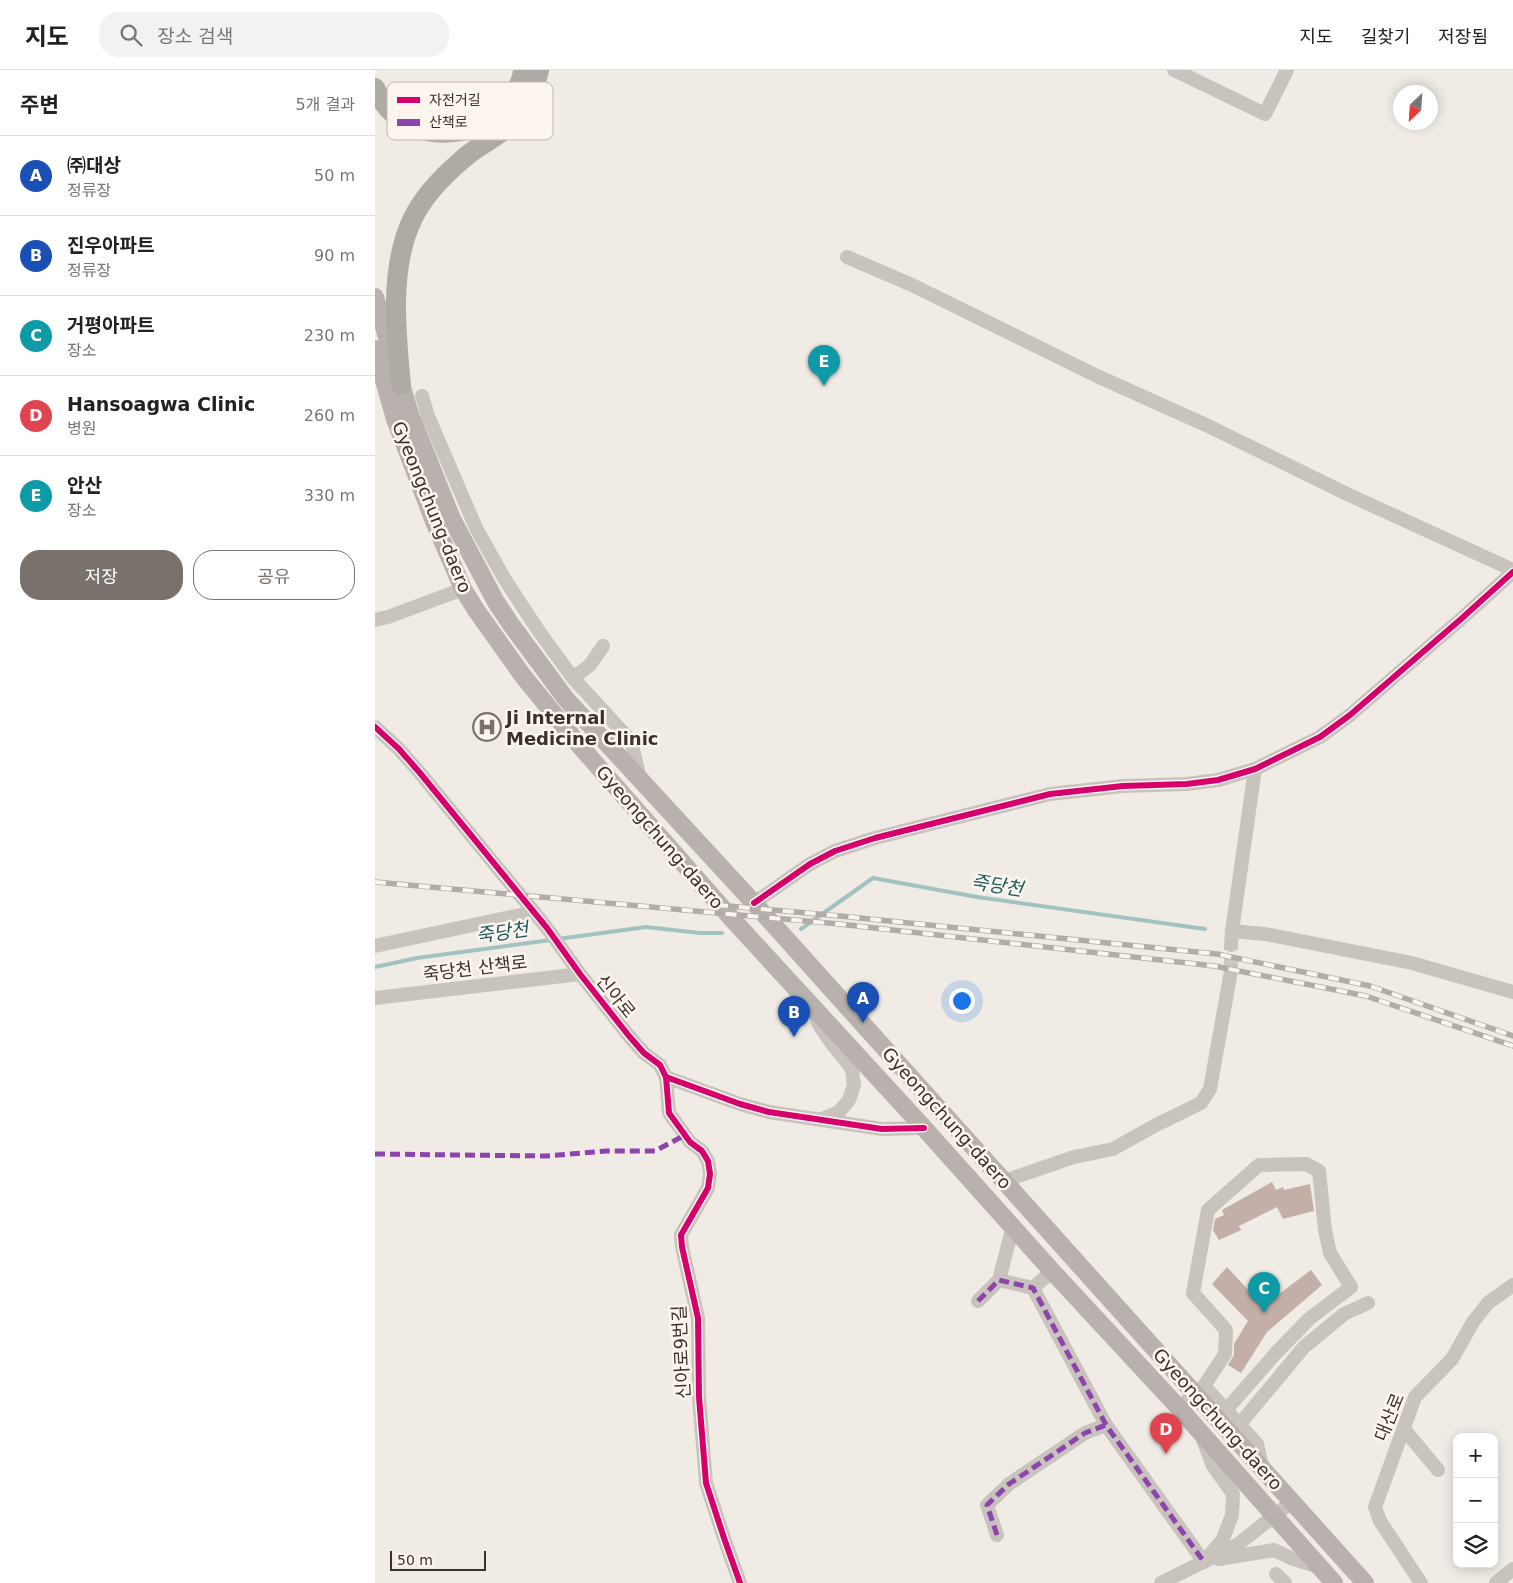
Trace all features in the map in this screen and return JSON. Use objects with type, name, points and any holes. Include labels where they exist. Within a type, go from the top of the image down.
[{"type":"highway","points":[[519,82],[523,70]]},
{"type":"highway","points":[[375,88],[387,105]]},
{"type":"highway","points":[[401,384],[395,307],[403,246],[411,220],[425,196],[463,158],[489,140]]},
{"type":"main road","name":"Gyeongchung-daero","points":[[375,297],[410,414],[452,519],[483,580],[510,624],[566,699],[755,903],[1004,1181],[1199,1390],[1262,1467],[1365,1583]]},
{"type":"main road","name":"Gyeongchung-daero","points":[[375,349],[398,428],[435,524],[463,589],[492,633],[551,712],[733,920],[1179,1408],[1334,1583]]},
{"type":"main road","points":[[463,589],[483,580]]},
{"type":"main road","points":[[733,920],[755,903]]},
{"type":"main road","points":[[924,1128],[943,1112]]},
{"type":"street","points":[[1174,70],[1265,114],[1287,70]]},
{"type":"street","points":[[755,903],[810,864],[835,851],[875,838],[1050,794],[1123,786],[1187,784],[1218,780],[1255,768],[1320,737],[1350,715],[1461,619],[1513,571],[1347,494],[1206,425],[1097,376],[912,285],[847,257]]},
{"type":"street","points":[[422,396],[428,416],[476,528],[500,571],[538,630],[573,678],[631,741],[640,780]]},
{"type":"street","points":[[483,580],[500,571]]},
{"type":"street","points":[[375,620],[388,618],[463,589]]},
{"type":"street","points":[[573,678],[590,665],[603,646]]},
{"type":"street","name":"신아로","points":[[375,727],[399,749],[420,773],[547,928],[580,974],[644,1053],[659,1066],[666,1077],[740,1104],[769,1112],[882,1129],[924,1128]]},
{"type":"street","points":[[1255,768],[1231,938],[1265,934],[1412,963],[1513,992]]},
{"type":"street","points":[[375,946],[534,912]]},
{"type":"street","points":[[1004,1181],[1074,1157],[1113,1149],[1201,1103],[1209,1089],[1231,972]]},
{"type":"street","name":"죽당천 산책로","points":[[375,998],[580,974]]},
{"type":"street","points":[[813,1008],[818,1023],[852,1069],[854,1085],[849,1100],[839,1112],[819,1120]]},
{"type":"street","name":"신아로9번길","points":[[666,1077],[669,1113],[690,1142],[702,1151],[708,1161],[708,1188],[681,1235],[698,1318],[699,1397],[706,1483],[741,1583]]},
{"type":"street","points":[[1179,1408],[1199,1390],[1225,1354],[1226,1330],[1193,1294],[1208,1210],[1259,1165],[1306,1164],[1319,1171],[1325,1230],[1330,1253],[1351,1287],[1309,1320],[1275,1354],[1226,1410]]},
{"type":"street","points":[[978,1301],[999,1280],[1013,1226]]},
{"type":"street","points":[[1033,1288],[1052,1271]]},
{"type":"street","points":[[999,1280],[1033,1288],[1106,1425],[1204,1562]]},
{"type":"street","name":"대산로","points":[[1421,1583],[1380,1521],[1375,1507],[1415,1397],[1452,1359],[1473,1322],[1488,1302],[1513,1285]]},
{"type":"street","points":[[1239,1425],[1304,1347],[1344,1314],[1367,1303]]},
{"type":"street","points":[[1199,1390],[1226,1410],[1257,1444],[1262,1467]]},
{"type":"street","points":[[997,1535],[987,1505],[1009,1484],[1085,1434],[1106,1425]]},
{"type":"street","points":[[1404,1429],[1438,1470]]},
{"type":"street","points":[[1200,1432],[1213,1466],[1233,1494],[1232,1515],[1223,1539],[1204,1562]]},
{"type":"street","points":[[1161,1583],[1237,1545],[1293,1501]]},
{"type":"street","points":[[1204,1562],[1274,1550],[1319,1567]]},
{"type":"street","points":[[1496,1583],[1513,1569]]},
{"type":"building","points":[[1272,1182],[1276,1190],[1283,1187],[1284,1190],[1310,1184],[1314,1211],[1283,1219],[1277,1207],[1239,1226],[1241,1230],[1219,1240],[1213,1230],[1215,1219],[1224,1215],[1222,1210]]},
{"type":"building","points":[[1227,1267],[1263,1306],[1311,1270],[1322,1285],[1267,1332],[1241,1373],[1228,1365],[1234,1355],[1234,1344],[1248,1321],[1212,1284]]},
{"type":"waterway","name":"죽당천","points":[[801,929],[873,878],[977,897],[1205,929]]},
{"type":"waterway","name":"죽당천","points":[[558,939],[646,927],[700,933],[722,933]]},
{"type":"waterway","name":"죽당천","points":[[375,967],[417,958],[551,940]]},
{"type":"tunnel","points":[[1231,945],[1231,971]]},
{"type":"railway","points":[[375,882],[839,924],[1214,966],[1366,996],[1513,1046]]},
{"type":"railway","points":[[717,905],[1217,954],[1370,986],[1513,1036]]},
{"type":"marked path","points":[[375,1154],[546,1156],[606,1151],[655,1151],[685,1135]]},
{"type":"marked path","points":[[978,1301],[999,1280],[1033,1288],[1106,1425],[1204,1562]]},
{"type":"marked path","points":[[997,1535],[987,1505],[1009,1484],[1085,1433],[1106,1425]]},
{"type":"cycle path","points":[[754,903],[810,864],[835,851],[875,838],[1050,794],[1123,786],[1187,784],[1218,780],[1255,769],[1320,737],[1350,715],[1513,572]]},
{"type":"cycle path","points":[[375,727],[399,749],[420,773],[547,928],[580,974],[629,1036],[644,1053],[660,1065],[666,1077],[740,1104],[769,1112],[882,1129],[924,1128]]},
{"type":"cycle path","points":[[666,1077],[669,1113],[690,1142],[702,1151],[708,1161],[710,1174],[708,1188],[681,1235],[698,1318],[699,1397],[706,1483],[740,1583]]},
{"type":"place","name":"안산","points":[[824,386]]},
{"type":"place","name":"Ji Internal Medicine Clinic","points":[[487,727]]},
{"type":"place","name":"㈜대상","points":[[863,1023]]},
{"type":"place","name":"진우아파트","points":[[794,1037]]},
{"type":"place","name":"거평아파트","points":[[1264,1313]]},
{"type":"place","name":"Hansoagwa Clinic","points":[[1166,1454]]}]
